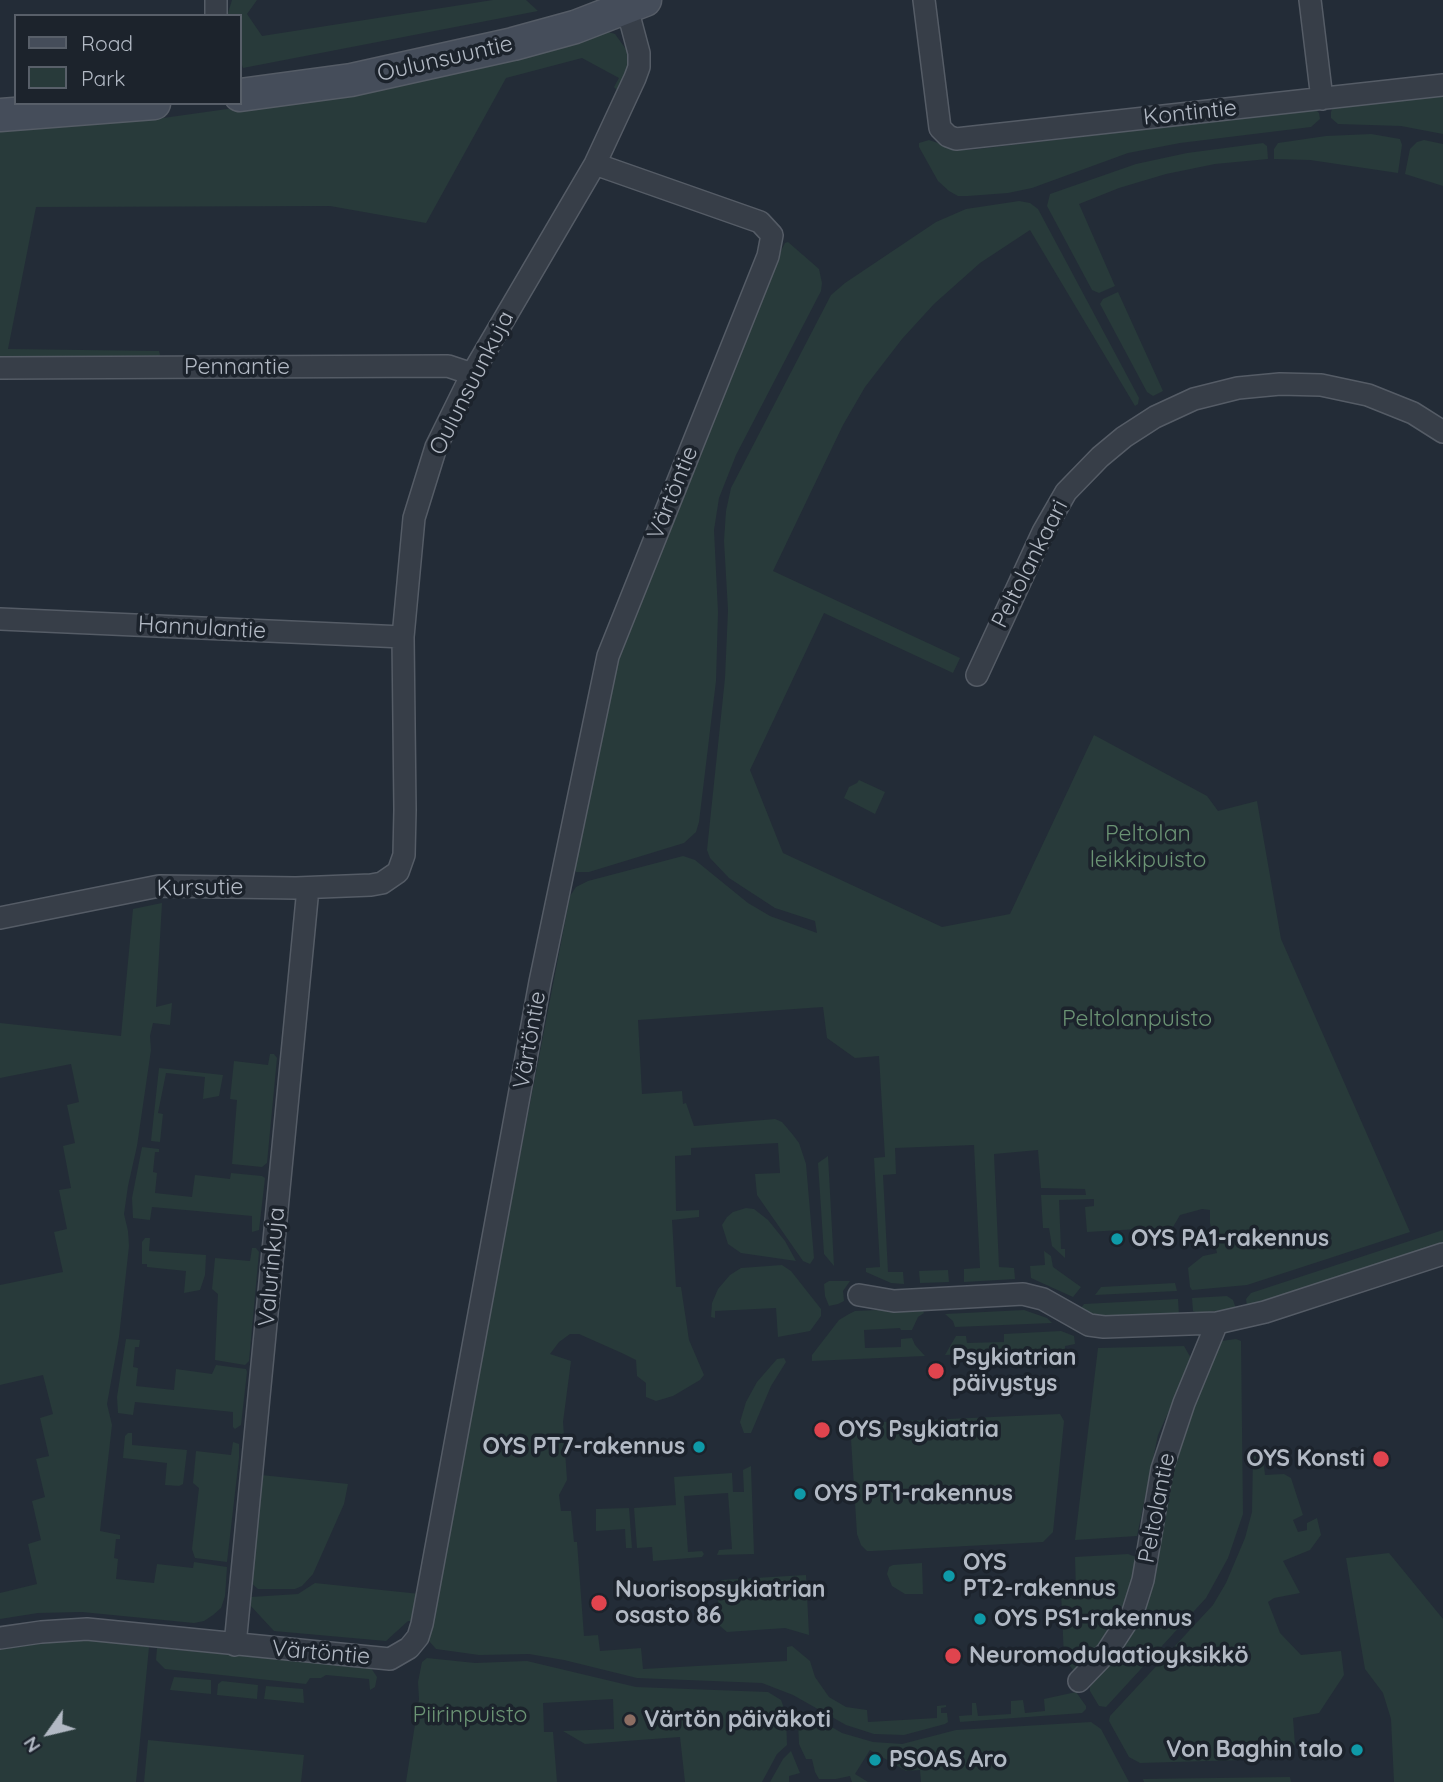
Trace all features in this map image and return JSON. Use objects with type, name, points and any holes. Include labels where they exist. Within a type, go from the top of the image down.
[{"type":"main road","name":"Oulunsuuntie","points":[[242,95],[351,80],[513,44],[575,27],[633,5]]},
{"type":"main road","points":[[0,115],[129,105]]},
{"type":"street","name":"Kontintie","points":[[924,0],[940,128],[956,139],[1443,85]]},
{"type":"street","points":[[1310,0],[1322,99]]},
{"type":"street","name":"Oulunsuunkuja","points":[[398,872],[404,855],[405,810],[403,637],[414,517],[436,447],[472,374],[595,164],[639,67],[639,53],[631,23],[633,5]]},
{"type":"street","name":"Värtöntie","points":[[0,1638],[87,1629],[390,1659],[409,1648],[418,1637],[425,1611],[540,982],[608,656],[768,256],[772,235],[760,222],[595,164]]},
{"type":"street","name":"Pennantie","points":[[0,368],[448,366],[472,374]]},
{"type":"street","name":"Peltolankaari","points":[[977,675],[1044,532],[1066,492],[1100,457],[1154,417],[1195,399],[1238,388],[1280,384],[1321,385],[1368,395],[1413,413],[1443,432]]},
{"type":"street","name":"Hannulantie","points":[[0,619],[403,637]]},
{"type":"street","name":"Kursutie","points":[[0,918],[159,886],[371,886],[393,877],[398,872]]},
{"type":"street","name":"Valurinkuja","points":[[235,1645],[308,888]]},
{"type":"street","points":[[859,1295],[894,1301],[1023,1294],[1043,1299],[1089,1325],[1104,1327],[1217,1323],[1265,1312],[1443,1254]]},
{"type":"street","name":"Peltolantie","points":[[1079,1681],[1107,1652],[1133,1612],[1143,1580],[1162,1469],[1184,1403],[1217,1323]]},
{"type":"green space","points":[[232,0],[257,0],[247,14],[262,36],[493,0],[526,0],[538,11],[243,68],[242,14],[228,14]]},
{"type":"green space","points":[[605,31],[615,34],[628,52],[630,70],[620,93],[614,87],[619,78],[582,58],[506,78],[426,223],[330,206],[36,207],[8,349],[159,351],[160,355],[158,360],[0,361],[0,131],[156,119],[327,95]]},
{"type":"green space","points":[[1443,95],[1443,134],[1401,126],[1338,124],[1331,118],[1333,107]]},
{"type":"green space","points":[[1315,109],[1320,119],[1311,127],[1180,143],[1128,153],[1032,188],[1008,193],[958,196],[938,181],[919,147],[919,143],[929,140],[956,149],[970,150]]},
{"type":"green space","points":[[1371,134],[1400,139],[1402,145],[1398,173],[1310,160],[1274,159],[1274,149],[1278,143],[1326,136]]},
{"type":"green space","points":[[1424,140],[1443,144],[1443,186],[1405,174],[1410,149],[1417,142]]},
{"type":"green space","points":[[1263,143],[1267,146],[1268,159],[1215,164],[1166,174],[1079,204],[1115,286],[1099,293],[1092,290],[1047,206],[1050,194],[1136,164],[1187,153]]},
{"type":"green space","points":[[1019,201],[1030,203],[1038,209],[1139,398],[1138,404],[1135,406],[1030,230],[980,263],[934,304],[902,339],[865,387],[843,425],[773,571],[960,658],[953,673],[824,613],[750,770],[783,853],[942,927],[1010,914],[1094,735],[1207,796],[1218,811],[1257,801],[1281,939],[1410,1232],[1247,1285],[1192,1290],[1188,1268],[1203,1256],[1217,1253],[1210,1210],[1202,1209],[1180,1215],[1173,1227],[1087,1232],[1085,1207],[1094,1206],[1094,1199],[1059,1200],[1061,1249],[1065,1249],[1065,1258],[1052,1246],[1049,1228],[1043,1228],[1041,1195],[1086,1195],[1085,1189],[1041,1188],[1038,1150],[994,1154],[999,1267],[1014,1268],[1015,1279],[964,1282],[964,1269],[980,1268],[974,1145],[895,1148],[896,1174],[883,1175],[888,1272],[903,1272],[904,1284],[891,1283],[866,1272],[866,1268],[880,1267],[874,1158],[885,1157],[879,1056],[855,1058],[827,1038],[823,1007],[638,1020],[642,1094],[682,1091],[683,1104],[686,1103],[694,1126],[775,1119],[782,1122],[799,1143],[806,1164],[814,1258],[810,1264],[803,1261],[757,1195],[755,1174],[780,1173],[778,1143],[691,1148],[691,1155],[675,1156],[676,1211],[699,1210],[699,1217],[672,1220],[676,1287],[681,1287],[689,1340],[704,1375],[673,1396],[656,1401],[646,1397],[646,1383],[637,1376],[636,1360],[579,1334],[570,1334],[559,1342],[550,1354],[571,1361],[563,1422],[567,1480],[559,1495],[561,1511],[571,1511],[574,1542],[577,1542],[584,1636],[598,1635],[600,1651],[641,1648],[643,1669],[787,1661],[787,1647],[792,1646],[810,1661],[815,1677],[829,1697],[846,1707],[867,1710],[868,1722],[937,1718],[937,1706],[946,1705],[941,1708],[941,1713],[947,1713],[948,1722],[904,1735],[874,1734],[846,1725],[793,1695],[762,1683],[637,1678],[529,1654],[479,1655],[436,1649],[429,1641],[429,1628],[570,896],[576,887],[588,881],[683,856],[695,860],[748,903],[770,916],[817,933],[815,921],[775,908],[729,878],[710,858],[707,850],[725,678],[728,610],[724,541],[731,488],[831,295],[936,222],[966,209]]},
{"type":"green space","points":[[788,242],[819,269],[821,291],[736,455],[719,498],[714,530],[718,612],[716,681],[696,832],[684,843],[589,872],[576,872],[574,868],[614,670],[777,259]]},
{"type":"green space","points":[[1118,292],[1163,391],[1153,396],[1147,392],[1100,304],[1103,299]]},
{"type":"green space","points":[[859,780],[885,792],[875,814],[844,798],[849,787]]},
{"type":"green space","points":[[162,903],[156,1007],[172,1003],[170,1025],[153,1023],[137,1146],[124,1214],[129,1246],[119,1337],[107,1404],[112,1425],[100,1531],[120,1535],[120,1539],[116,1539],[114,1558],[118,1559],[116,1579],[154,1583],[157,1564],[193,1568],[194,1562],[227,1567],[225,1596],[221,1608],[213,1615],[194,1623],[82,1612],[38,1613],[0,1619],[0,1593],[37,1584],[28,1544],[41,1540],[32,1501],[45,1497],[36,1459],[49,1456],[40,1418],[53,1414],[43,1375],[0,1385],[0,1285],[63,1272],[54,1232],[67,1229],[59,1190],[71,1188],[63,1146],[75,1143],[67,1105],[79,1102],[71,1064],[0,1078],[0,1023],[121,1036],[133,909]]},
{"type":"green space","points":[[270,1054],[277,1058],[267,1163],[262,1167],[232,1164],[237,1100],[230,1099],[234,1061],[268,1065]]},
{"type":"green space","points":[[159,1068],[223,1075],[219,1096],[203,1099],[205,1077],[166,1073],[158,1113],[163,1114],[160,1142],[151,1141]]},
{"type":"green space","points":[[142,1147],[159,1149],[159,1152],[155,1152],[153,1172],[157,1173],[155,1193],[192,1197],[195,1175],[230,1179],[231,1173],[265,1178],[259,1230],[252,1232],[252,1216],[152,1207],[150,1220],[133,1218],[132,1198]]},
{"type":"green space","points":[[828,1156],[834,1266],[824,1254],[818,1163]]},
{"type":"green space","points":[[746,1208],[754,1209],[768,1220],[785,1241],[796,1261],[741,1253],[728,1244],[722,1225],[733,1212]]},
{"type":"green space","points":[[1443,1230],[1443,1244],[1247,1307],[1246,1299],[1251,1293]]},
{"type":"green space","points":[[145,1238],[150,1238],[149,1251],[206,1255],[205,1275],[200,1290],[184,1293],[186,1271],[147,1267],[147,1264],[142,1264],[142,1242]]},
{"type":"green space","points":[[252,1248],[259,1252],[249,1361],[245,1365],[215,1360],[218,1294],[212,1289],[215,1258],[250,1261]]},
{"type":"green space","points":[[1044,1251],[1051,1256],[1053,1267],[1081,1287],[1073,1297],[1031,1278],[1030,1266],[1045,1265]]},
{"type":"green space","points":[[782,1265],[791,1271],[821,1309],[821,1316],[810,1331],[778,1337],[776,1308],[715,1311],[715,1318],[711,1317],[712,1303],[718,1289],[730,1275],[741,1268]]},
{"type":"green space","points":[[948,1270],[949,1282],[920,1283],[919,1271]]},
{"type":"green space","points":[[829,1281],[850,1281],[843,1291],[844,1301],[829,1306],[824,1284]]},
{"type":"green space","points":[[1175,1283],[1177,1291],[1095,1295],[1101,1287]]},
{"type":"green space","points":[[1227,1296],[1233,1300],[1236,1309],[1197,1313],[1193,1311],[1192,1298]]},
{"type":"green space","points":[[1178,1299],[1179,1315],[1104,1319],[1079,1311],[1084,1304]]},
{"type":"green space","points":[[922,1308],[924,1313],[918,1317],[912,1330],[864,1330],[865,1348],[901,1347],[901,1339],[912,1338],[925,1356],[812,1361],[812,1355],[839,1320],[855,1311]]},
{"type":"green space","points":[[1024,1310],[1047,1318],[1052,1323],[955,1327],[945,1314]]},
{"type":"green space","points":[[1061,1331],[1074,1336],[1075,1344],[1065,1346],[1065,1349],[945,1355],[956,1336],[966,1336],[967,1343],[1004,1342],[1004,1334]]},
{"type":"green space","points":[[126,1339],[140,1340],[139,1347],[135,1347],[133,1367],[138,1368],[136,1386],[174,1390],[176,1369],[212,1374],[216,1365],[246,1369],[241,1425],[235,1429],[233,1427],[233,1412],[135,1402],[133,1415],[118,1413],[117,1397]]},
{"type":"green space","points":[[1221,1341],[1241,1341],[1243,1514],[1228,1558],[1206,1598],[1106,1707],[1099,1706],[1090,1691],[1090,1684],[1129,1635],[1180,1439],[1213,1355]]},
{"type":"green space","points":[[1184,1346],[1192,1360],[1158,1435],[1137,1536],[1075,1540],[1098,1348]]},
{"type":"green space","points":[[784,1358],[786,1362],[771,1386],[751,1433],[744,1433],[740,1422],[746,1402],[757,1382],[777,1359]]},
{"type":"green space","points":[[1060,1414],[1064,1421],[1053,1532],[1043,1542],[872,1551],[867,1551],[861,1545],[857,1534],[851,1439],[859,1423]]},
{"type":"green space","points":[[132,1433],[132,1445],[187,1450],[183,1484],[165,1485],[167,1463],[123,1458],[125,1436]]},
{"type":"green space","points":[[233,1442],[239,1444],[239,1458],[227,1562],[195,1558],[192,1549],[199,1488],[193,1483],[196,1451],[231,1455]]},
{"type":"green space","points":[[1253,1456],[1263,1458],[1265,1475],[1284,1474],[1291,1478],[1303,1515],[1293,1520],[1298,1532],[1307,1530],[1307,1523],[1317,1518],[1321,1535],[1310,1550],[1283,1561],[1300,1593],[1274,1598],[1268,1602],[1280,1633],[1301,1655],[1341,1651],[1344,1675],[1319,1713],[1293,1718],[1295,1745],[1276,1759],[1140,1763],[1129,1757],[1109,1721],[1110,1716],[1213,1605],[1226,1583],[1245,1538],[1252,1512]]},
{"type":"green space","points":[[751,1466],[754,1554],[717,1555],[719,1550],[732,1549],[728,1493],[684,1496],[688,1552],[702,1551],[702,1557],[653,1561],[652,1547],[637,1548],[634,1508],[676,1505],[674,1477],[732,1473],[733,1492],[744,1492],[743,1470]]},
{"type":"green space","points":[[261,1475],[348,1484],[344,1504],[313,1574],[302,1586],[295,1589],[258,1589],[250,1582]]},
{"type":"green space","points":[[629,1508],[632,1548],[626,1548],[625,1529],[596,1531],[596,1509]]},
{"type":"green space","points":[[1389,1553],[1443,1619],[1443,1782],[1394,1782],[1391,1719],[1383,1693],[1365,1669],[1346,1558]]},
{"type":"green space","points":[[1128,1554],[1138,1560],[1125,1606],[1100,1646],[1076,1671],[1073,1670],[1064,1658],[1061,1591],[1076,1591],[1075,1557]]},
{"type":"green space","points":[[922,1563],[923,1594],[905,1594],[892,1586],[887,1574],[889,1567]]},
{"type":"green space","points":[[806,1575],[809,1635],[785,1628],[727,1632],[720,1626],[717,1586],[721,1580]]},
{"type":"green space","points":[[315,1583],[420,1594],[412,1621],[408,1621],[386,1641],[274,1631],[249,1604],[251,1597],[298,1594]]},
{"type":"green space","points":[[78,1638],[149,1647],[136,1782],[0,1782],[0,1646]]},
{"type":"green space","points":[[157,1648],[364,1667],[371,1668],[377,1677],[375,1687],[370,1690],[369,1679],[326,1675],[310,1678],[306,1684],[165,1669],[156,1660]]},
{"type":"green space","name":"Piirinpuisto","points":[[427,1658],[475,1663],[527,1661],[636,1687],[768,1692],[781,1700],[786,1714],[787,1745],[777,1754],[762,1782],[685,1782],[680,1737],[585,1744],[563,1731],[614,1729],[613,1699],[543,1703],[544,1732],[553,1732],[557,1782],[406,1782],[419,1699],[418,1682],[422,1662]]},
{"type":"green space","points":[[174,1677],[211,1680],[211,1694],[170,1690]]},
{"type":"green space","points":[[222,1681],[258,1685],[257,1699],[217,1695],[218,1684]]},
{"type":"green space","points":[[266,1686],[303,1689],[304,1703],[264,1699]]},
{"type":"green space","points":[[1076,1692],[1086,1706],[1082,1713],[960,1722],[959,1716],[972,1715],[972,1703],[976,1703],[978,1716],[1011,1714],[1011,1701],[1023,1700],[1025,1713],[1045,1711],[1044,1699]]},
{"type":"green space","points":[[811,1715],[842,1733],[873,1742],[902,1744],[956,1730],[1091,1722],[1101,1729],[1129,1782],[921,1782],[920,1770],[906,1771],[870,1750],[855,1774],[868,1782],[852,1782],[850,1776],[819,1779],[812,1759],[806,1759],[799,1744],[798,1721],[801,1717]]},
{"type":"green space","points":[[148,1740],[304,1755],[301,1782],[144,1782]]},
{"type":"green space","points":[[791,1751],[800,1773],[789,1776],[789,1782],[770,1782],[783,1759]]},
{"type":"green space","points":[[1290,1777],[1291,1782],[1144,1782],[1143,1779]]},
{"type":"place","name":"OYS PA1-rakennus","points":[[1117,1239]]},
{"type":"place","name":"Psykiatrian päivystys","points":[[936,1371]]},
{"type":"place","name":"OYS Psykiatria","points":[[822,1430]]},
{"type":"place","name":"OYS PT7-rakennus","points":[[699,1447]]},
{"type":"place","name":"OYS Konsti","points":[[1381,1459]]},
{"type":"place","name":"OYS PT1-rakennus","points":[[800,1494]]},
{"type":"place","name":"OYS PT2-rakennus","points":[[949,1576]]},
{"type":"place","name":"Nuorisopsykiatrian osasto 86","points":[[599,1603]]},
{"type":"place","name":"OYS PS1-rakennus","points":[[980,1619]]},
{"type":"place","name":"Neuromodulaatioyksikkö","points":[[953,1656]]},
{"type":"place","name":"Värtön päiväkoti","points":[[630,1720]]},
{"type":"place","name":"Von Baghin talo","points":[[1357,1750]]},
{"type":"place","name":"PSOAS Aro","points":[[875,1760]]},
{"type":"park label","name":"Peltolan leikkipuisto","points":[[1148,847]]},
{"type":"park label","name":"Peltolanpuisto","points":[[1137,1019]]}]
